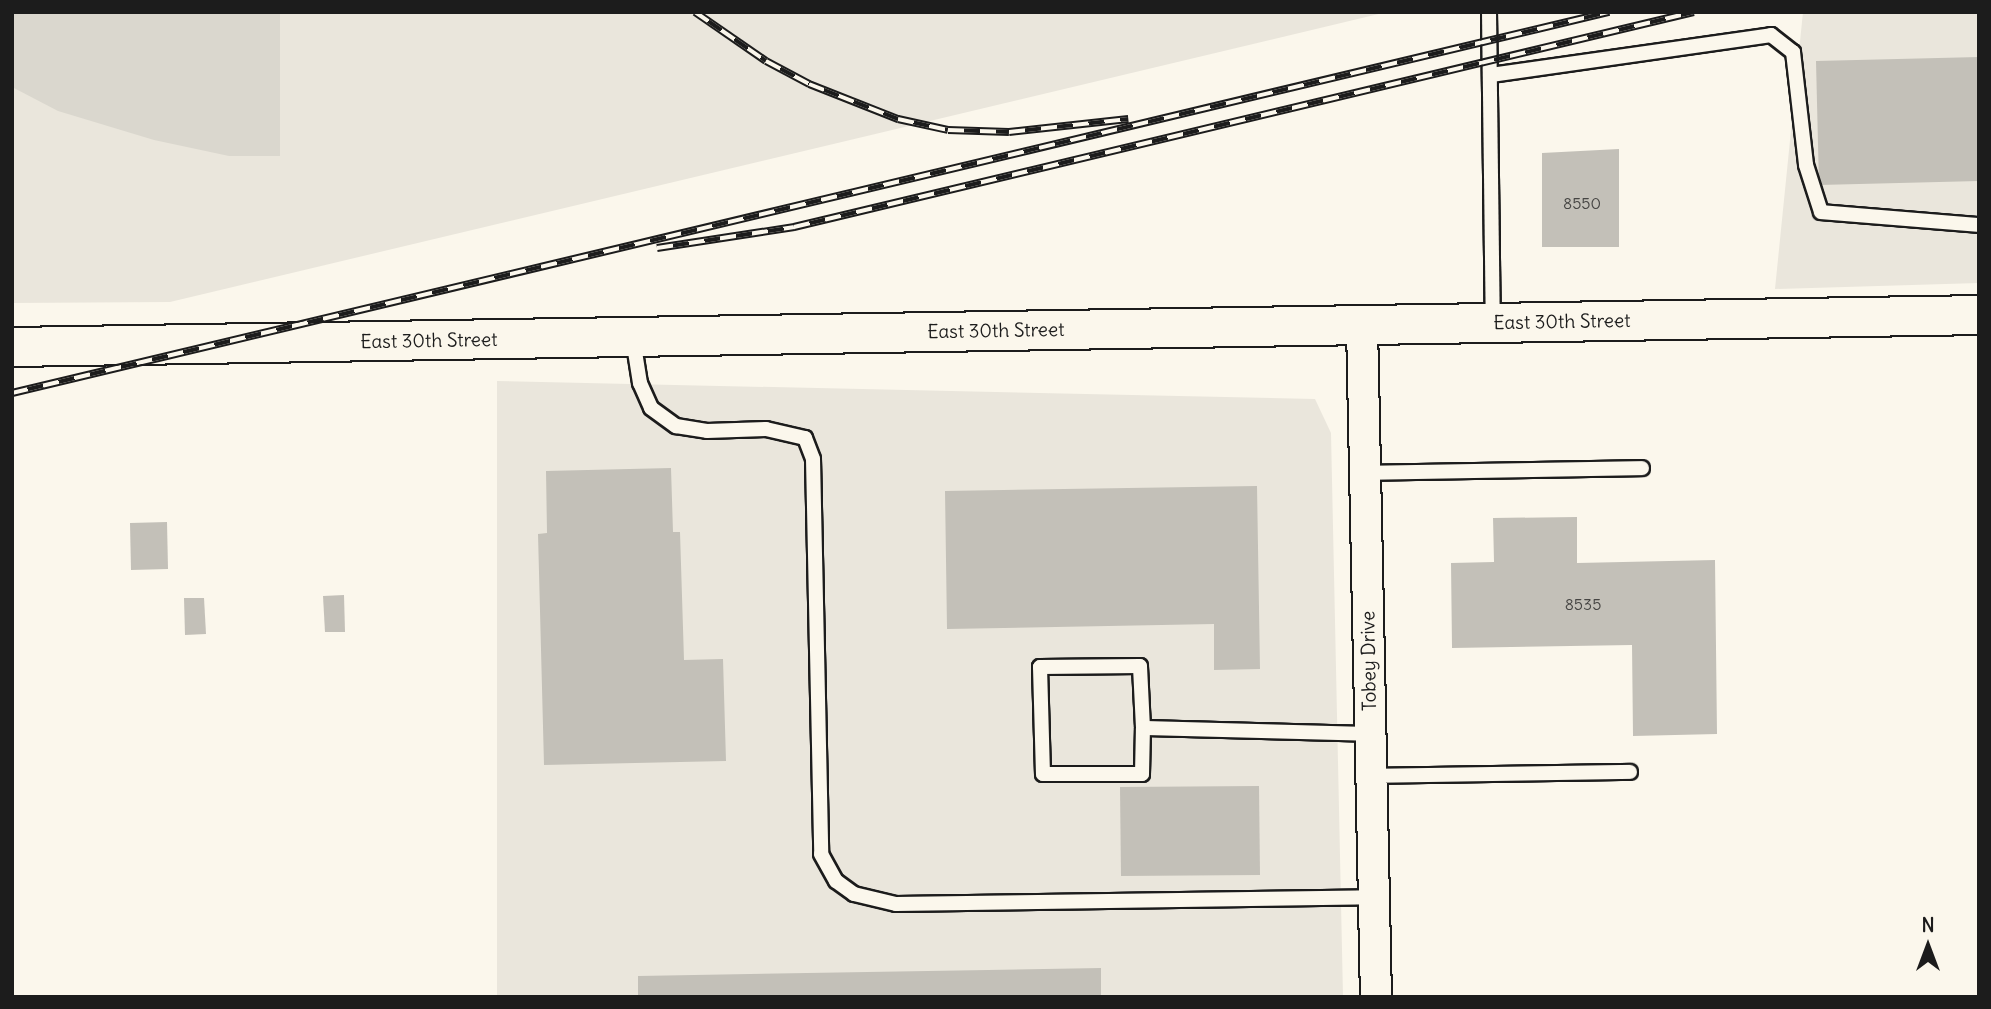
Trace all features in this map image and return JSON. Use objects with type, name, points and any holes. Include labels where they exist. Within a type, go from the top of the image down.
[{"type":"main road","name":"East 30th Street","points":[[12,347],[1979,315]]},
{"type":"street","name":"Tobey Drive","points":[[1362,325],[1376,997]]},
{"type":"lane","points":[[1489,12],[1493,323]]},
{"type":"lane","points":[[1491,75],[1772,35],[1793,52],[1806,165],[1821,212],[1979,225]]},
{"type":"lane","points":[[633,337],[639,383],[651,408],[676,426],[707,431],[766,429],[805,439],[813,459],[821,854],[836,881],[854,894],[896,904],[1374,897]]},
{"type":"lane","points":[[1365,473],[1642,468]]},
{"type":"lane","points":[[1140,666],[1143,728],[1142,774],[1043,774],[1041,667],[1140,666]]},
{"type":"lane","points":[[1143,728],[1370,734]]},
{"type":"lane","points":[[1371,776],[1630,772]]},
{"type":"shaded area","points":[[12,12],[1387,12],[170,302],[12,303]]},
{"type":"shaded area","points":[[12,12],[280,12],[280,156],[229,156],[154,140],[58,111],[12,87]]},
{"type":"shaded area","points":[[1803,12],[1979,12],[1979,283],[1775,289]]},
{"type":"shaded area","points":[[497,381],[1315,399],[1331,433],[1343,997],[497,997]]},
{"type":"building","points":[[1979,57],[1979,181],[1819,185],[1816,61]]},
{"type":"building","points":[[1619,149],[1619,247],[1542,247],[1542,153]]},
{"type":"building","points":[[671,468],[673,532],[680,532],[684,660],[723,659],[726,761],[544,765],[538,534],[547,533],[546,471]]},
{"type":"building","points":[[1257,486],[1260,669],[1214,670],[1214,624],[947,629],[945,491]]},
{"type":"building","points":[[1577,517],[1577,563],[1715,560],[1717,734],[1633,736],[1632,645],[1452,648],[1451,563],[1494,562],[1493,518]]},
{"type":"building","points":[[167,522],[168,569],[131,570],[130,523]]},
{"type":"building","points":[[344,595],[345,632],[325,632],[323,596]]},
{"type":"building","points":[[184,598],[204,598],[206,634],[185,635]]},
{"type":"building","points":[[1259,786],[1260,875],[1121,876],[1120,787]]},
{"type":"building","points":[[1101,968],[1101,997],[638,997],[638,976]]},
{"type":"railway","points":[[695,12],[766,61],[809,84],[898,119],[948,130],[1009,132],[1128,119]]},
{"type":"railway","points":[[12,393],[1609,12]]},
{"type":"railway","points":[[657,248],[794,227],[1694,12]]}]
